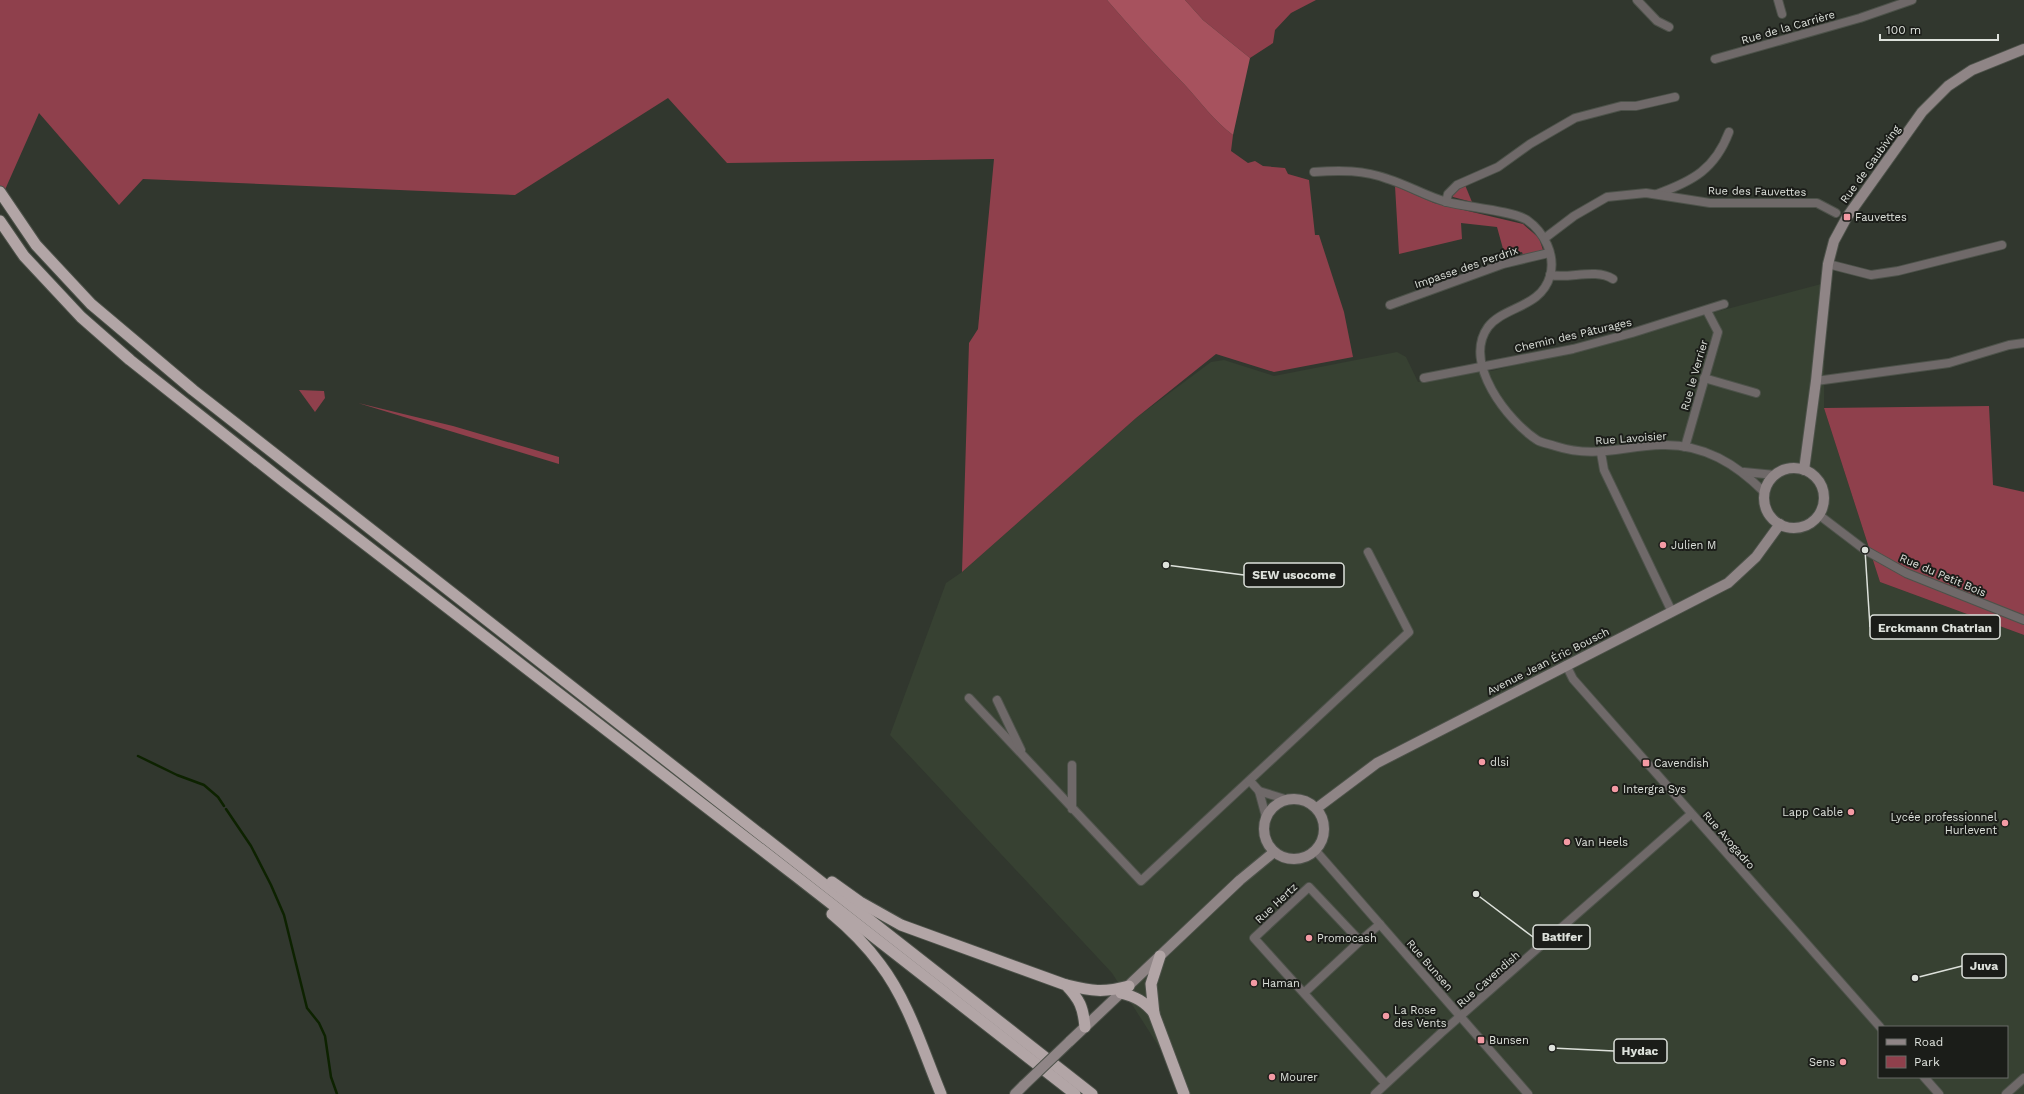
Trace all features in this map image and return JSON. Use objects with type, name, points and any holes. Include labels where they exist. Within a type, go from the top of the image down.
[{"type":"highway","points":[[0,192],[36,245],[91,304],[169,370],[1092,1094]]},
{"type":"highway","points":[[0,221],[24,256],[81,317],[130,360],[283,481],[797,877],[1074,1094]]},
{"type":"highway","points":[[760,834],[804,862],[860,902],[901,925],[1066,985],[1095,991],[1125,990],[1146,1003],[1154,1014]]},
{"type":"highway","points":[[797,877],[819,902],[857,935],[881,965],[902,1000],[941,1094]]},
{"type":"highway","points":[[1160,956],[1151,984],[1154,1014],[1184,1094]]},
{"type":"highway","points":[[1066,985],[1077,997],[1084,1009],[1085,1027]]},
{"type":"main road","name":"Rue de Gaubiving","points":[[1804,470],[1816,381],[1828,264],[1834,241],[1847,217],[1922,112],[1948,86],[1972,70],[2024,49]]},
{"type":"main road","points":[[1789,469],[1804,470],[1815,477],[1823,489],[1824,498],[1819,515],[1805,526],[1788,528],[1772,519],[1766,511],[1764,492],[1768,482],[1775,475],[1789,469]]},
{"type":"main road","name":"Avenue Jean Éric Bousch","points":[[1317,808],[1377,763],[1728,583],[1756,557],[1780,524]]},
{"type":"main road","points":[[1296,799],[1309,802],[1317,808],[1323,819],[1325,831],[1322,842],[1316,851],[1306,857],[1295,859],[1286,858],[1274,852],[1266,840],[1264,827],[1266,817],[1273,807],[1288,800],[1296,799]]},
{"type":"main road","points":[[1014,1094],[1240,880],[1274,852]]},
{"type":"street","points":[[1637,0],[1657,21],[1669,27]]},
{"type":"street","points":[[1778,0],[1782,14]]},
{"type":"street","name":"Rue de la Carrière","points":[[1715,59],[1860,18],[1912,0]]},
{"type":"street","points":[[1446,202],[1448,194],[1457,185],[1498,167],[1530,144],[1575,118],[1621,106],[1636,106],[1676,97]]},
{"type":"street","points":[[1656,194],[1680,186],[1705,170],[1722,151],[1729,132]]},
{"type":"street","points":[[1314,172],[1346,170],[1386,178],[1446,202],[1526,219],[1537,228],[1545,238],[1549,253],[1550,275],[1605,274],[1613,279]]},
{"type":"street","name":"Rue des Fauvettes","points":[[1545,238],[1574,216],[1607,197],[1646,193],[1710,203],[1817,203],[1836,213]]},
{"type":"street","points":[[1828,264],[1871,275],[1898,271],[2002,245]]},
{"type":"street","name":"Impasse des Perdrix","points":[[1390,305],[1504,264],[1549,253]]},
{"type":"street","name":"Rue Lavoisier","points":[[1550,275],[1544,288],[1525,306],[1501,316],[1489,327],[1481,342],[1483,366],[1490,388],[1511,419],[1538,441],[1568,450],[1601,453],[1662,445],[1685,447],[1709,453],[1744,472],[1764,492]]},
{"type":"street","name":"Chemin des Pâturages","points":[[1424,378],[1573,349],[1707,311],[1724,304]]},
{"type":"street","name":"Rue le Verrier","points":[[1685,447],[1718,332],[1707,311]]},
{"type":"street","points":[[1816,381],[1949,363],[2009,345],[2024,343]]},
{"type":"street","points":[[1704,378],[1756,393]]},
{"type":"street","points":[[1601,453],[1604,470],[1672,612]]},
{"type":"street","name":"Rue Lavoisier","points":[[1744,472],[1775,475]]},
{"type":"street","name":"Rue du Petit Bois","points":[[1819,515],[1865,550],[1906,573],[2024,620]]},
{"type":"street","points":[[969,698],[1141,881],[1409,632],[1368,552]]},
{"type":"street","name":"Rue Avogadro","points":[[1566,665],[1573,679],[1879,1026]]},
{"type":"street","points":[[997,700],[1024,757]]},
{"type":"street","points":[[1072,765],[1072,809]]},
{"type":"street","points":[[1250,781],[1259,791],[1265,805],[1266,817]]},
{"type":"street","points":[[1259,791],[1288,800]]},
{"type":"street","name":"Rue Cavendish","points":[[1461,1017],[1691,814]]},
{"type":"street","name":"Rue Bunsen","points":[[1316,851],[1528,1094]]},
{"type":"street","name":"Rue Hertz","points":[[1360,941],[1309,887],[1254,938],[1385,1083]]},
{"type":"street","points":[[1304,994],[1380,924]]},
{"type":"street","points":[[1375,1094],[1385,1083],[1461,1017]]},
{"type":"street","points":[[1925,1078],[1939,1094]]},
{"type":"street","points":[[2006,1094],[2024,1078]]},
{"type":"shaded area","points":[[1107,0],[1185,0],[1203,20],[1250,58],[1233,135],[1213,117]]},
{"type":"shaded area","points":[[1825,283],[1824,408],[1880,582],[2024,635],[2024,1094],[1189,1094],[1112,973],[890,735],[946,583],[962,572],[1136,418],[1211,362],[1224,360],[1274,376],[1397,352],[1406,357],[1418,382],[1478,371],[1492,371]]},
{"type":"green space","points":[[0,0],[1107,0],[1213,117],[1233,135],[1231,151],[1248,163],[1255,161],[1263,166],[1285,168],[1288,174],[1309,180],[1315,235],[1319,235],[1344,312],[1353,357],[1274,372],[1216,354],[1136,418],[962,572],[969,343],[978,329],[994,159],[727,163],[668,98],[515,195],[143,179],[119,205],[39,113],[0,201]]},
{"type":"green space","points":[[1185,0],[1316,0],[1291,13],[1275,30],[1273,43],[1250,58],[1203,20]]},
{"type":"green space","points":[[1465,185],[1472,202],[1453,197],[1452,195],[1458,188]]},
{"type":"green space","points":[[1395,186],[1434,203],[1523,224],[1539,238],[1543,250],[1523,255],[1522,252],[1505,256],[1497,227],[1461,223],[1462,239],[1399,254]]},
{"type":"green space","points":[[299,390],[324,391],[325,398],[315,412]]},
{"type":"green space","points":[[358,403],[453,426],[559,457],[559,464]]},
{"type":"green space","points":[[1989,406],[1993,485],[2024,492],[2024,635],[1880,582],[1824,408]]},
{"type":"waterway","points":[[138,756],[177,775],[204,785],[218,797],[224,806]]},
{"type":"waterway","points":[[226,809],[251,846],[271,885],[284,915],[307,1008],[319,1023],[325,1036],[331,1077],[337,1094]]},
{"type":"place","name":"Fauvettes","points":[[1847,217]]},
{"type":"place","name":"Julien M","points":[[1663,545]]},
{"type":"place","name":"Erckmann Chatrian","points":[[1865,550]]},
{"type":"place","name":"SEW usocome","points":[[1166,565]]},
{"type":"place","name":"dlsi","points":[[1482,762]]},
{"type":"place","name":"Cavendish","points":[[1646,763]]},
{"type":"place","name":"Intergra Sys","points":[[1615,789]]},
{"type":"place","name":"Lapp Cable","points":[[1851,812]]},
{"type":"place","name":"Lycée professionnel Hurlevent","points":[[2005,823]]},
{"type":"place","name":"Van Heels","points":[[1567,842]]},
{"type":"place","name":"Batifer","points":[[1476,894]]},
{"type":"place","name":"Promocash","points":[[1309,938]]},
{"type":"place","name":"Juva","points":[[1915,978]]},
{"type":"place","name":"Haman","points":[[1254,983]]},
{"type":"place","name":"La Rose des Vents","points":[[1386,1016]]},
{"type":"place","name":"Bunsen","points":[[1481,1040]]},
{"type":"place","name":"Hydac","points":[[1552,1048]]},
{"type":"place","name":"Sens","points":[[1843,1062]]},
{"type":"place","name":"Mourer","points":[[1272,1077]]}]
